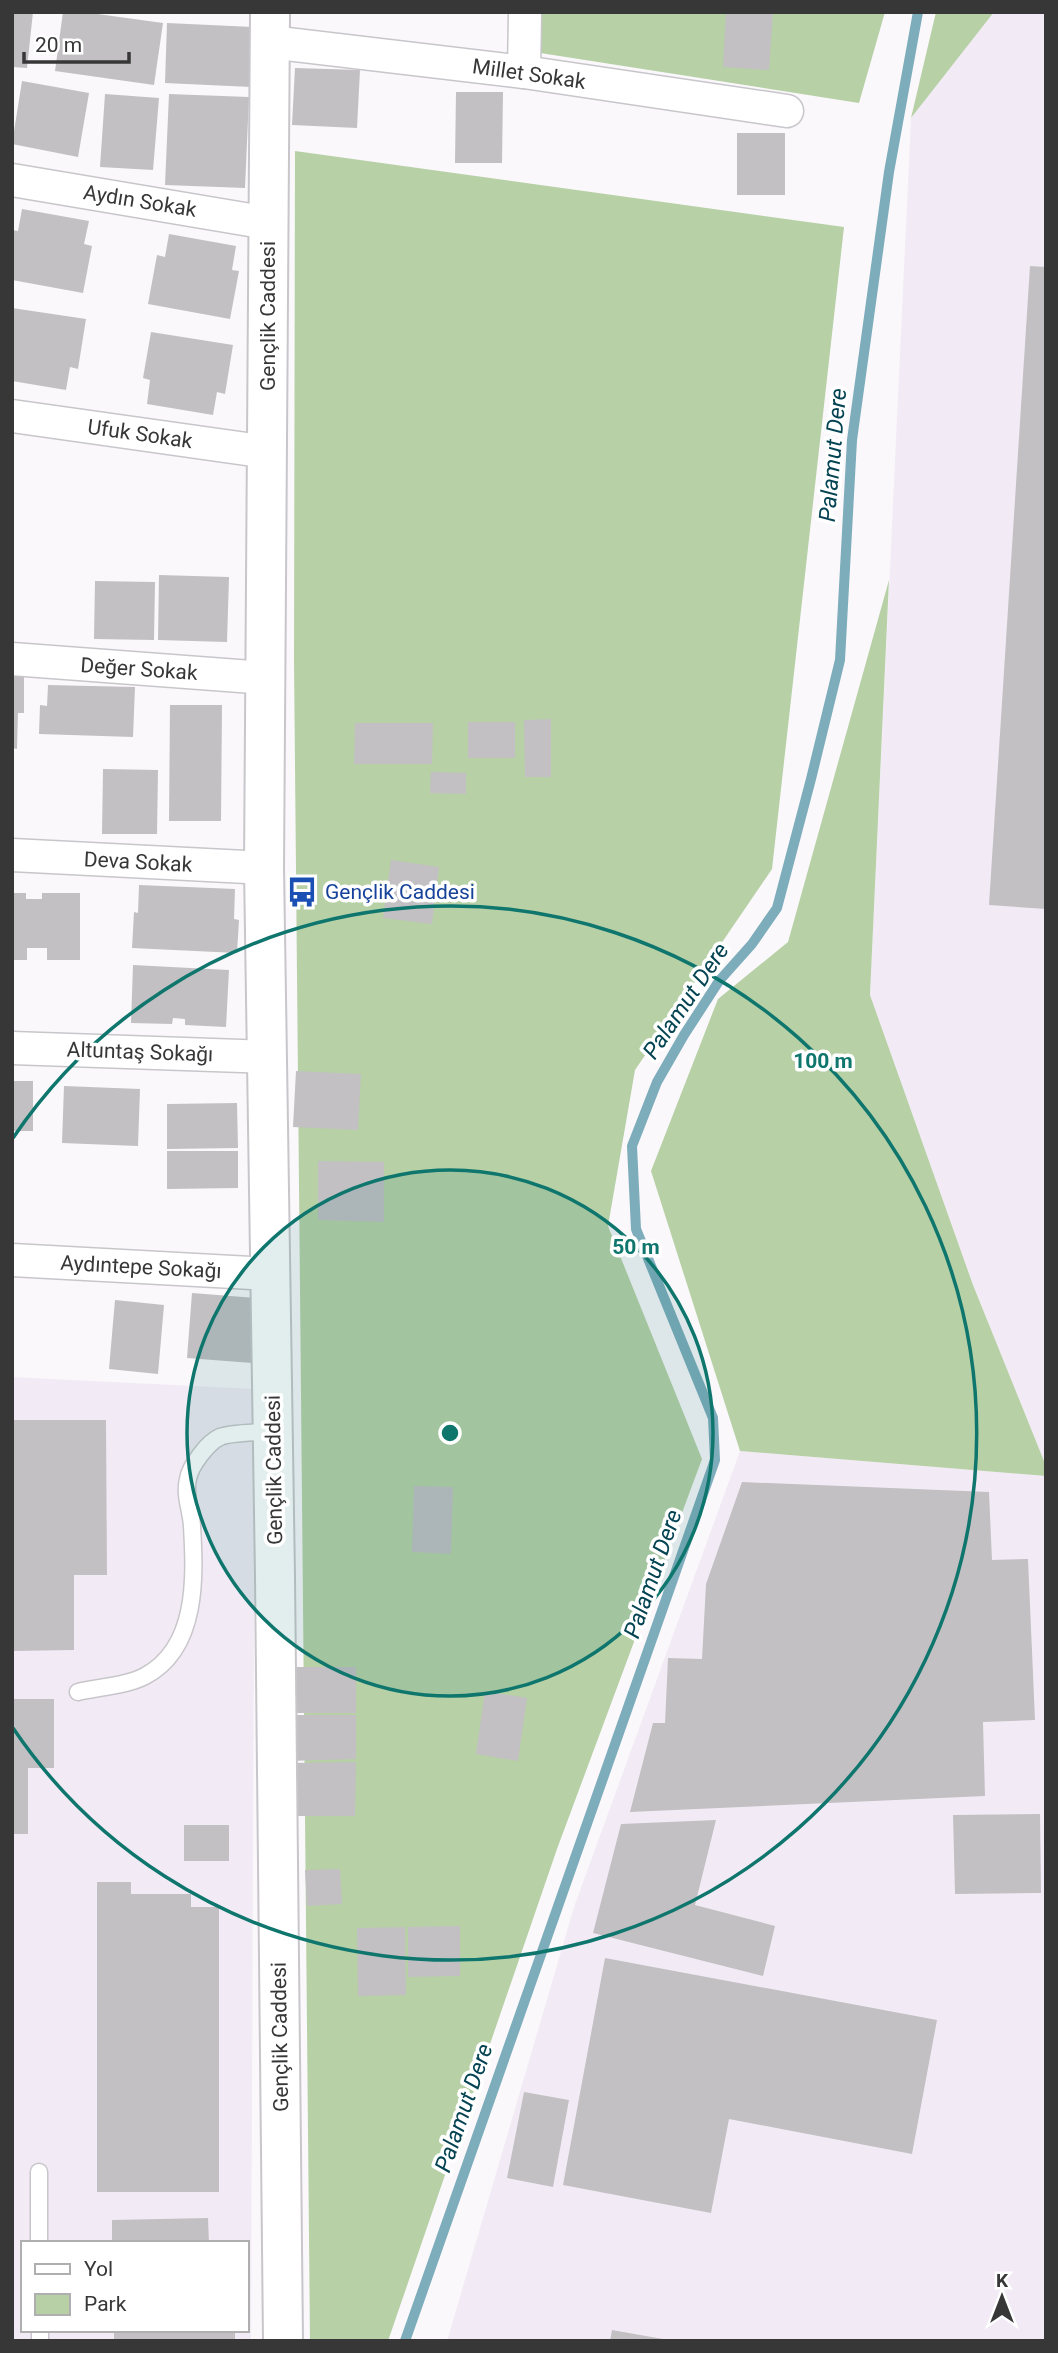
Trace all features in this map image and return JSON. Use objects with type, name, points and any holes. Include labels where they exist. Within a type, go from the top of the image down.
[{"type":"main road","name":"Gençlik Caddesi","points":[[270,27],[264,868],[283,2341]]},
{"type":"street","points":[[524,72],[526,12]]},
{"type":"street","name":"Millet Sokak","points":[[270,27],[524,72],[787,111]]},
{"type":"street","name":"Aydın Sokak","points":[[12,180],[268,223]]},
{"type":"street","name":"Ufuk Sokak","points":[[12,416],[268,452]]},
{"type":"street","name":"Değer Sokak","points":[[12,659],[266,678]]},
{"type":"street","name":"Deva Sokak","points":[[12,855],[264,868]]},
{"type":"street","name":"Altuntaş Sokağı","points":[[12,1048],[267,1057]]},
{"type":"street","name":"Aydıntepe Sokağı","points":[[12,1260],[270,1274]]},
{"type":"lane","points":[[78,1692],[145,1676],[176,1648],[184,1632],[190,1604],[192,1523],[187,1506],[188,1478],[198,1457],[219,1437],[273,1431]]},
{"type":"lane","points":[[39,2172],[39,2241]]},
{"type":"shaded area","points":[[994,12],[1046,12],[1046,1466],[973,1285],[870,995],[911,118]]},
{"type":"shaded area","points":[[12,1377],[255,1389],[251,2341],[12,2341]]},
{"type":"shaded area","points":[[740,1451],[1046,1476],[1046,2341],[447,2341],[574,1907]]},
{"type":"green space","points":[[534,12],[885,12],[859,103],[534,52]]},
{"type":"green space","points":[[936,12],[994,12],[911,118]]},
{"type":"green space","points":[[295,151],[844,227],[772,869],[635,1070],[608,1226],[702,1459],[557,1849],[388,2341],[310,2341],[294,660]]},
{"type":"green space","points":[[889,580],[870,995],[973,1285],[1046,1466],[1046,1476],[740,1451],[651,1171],[718,999],[788,942]]},
{"type":"building","points":[[12,12],[33,12],[27,68],[12,67]]},
{"type":"building","points":[[63,12],[83,12],[163,23],[154,85],[55,71]]},
{"type":"building","points":[[726,12],[773,12],[769,70],[723,67]]},
{"type":"building","points":[[167,23],[253,27],[251,87],[165,83]]},
{"type":"building","points":[[295,68],[360,70],[357,128],[292,125]]},
{"type":"building","points":[[22,81],[89,93],[78,157],[12,144]]},
{"type":"building","points":[[456,92],[503,92],[502,163],[455,163]]},
{"type":"building","points":[[105,94],[159,98],[153,170],[100,167]]},
{"type":"building","points":[[169,94],[249,97],[245,188],[165,185]]},
{"type":"building","points":[[737,133],[785,133],[785,195],[737,195]]},
{"type":"building","points":[[22,209],[89,221],[84,244],[92,246],[83,293],[12,280],[12,230],[18,231]]},
{"type":"building","points":[[169,234],[236,246],[232,270],[239,271],[230,319],[148,304],[157,255],[165,257]]},
{"type":"building","points":[[1030,266],[1046,267],[1046,909],[989,905]]},
{"type":"building","points":[[12,308],[86,319],[78,369],[70,367],[66,390],[12,381]]},
{"type":"building","points":[[151,332],[233,345],[225,394],[217,392],[213,415],[147,404],[150,380],[143,378]]},
{"type":"building","points":[[159,575],[229,577],[227,642],[158,640]]},
{"type":"building","points":[[95,581],[155,582],[154,640],[94,639]]},
{"type":"building","points":[[12,673],[24,673],[24,713],[18,713],[17,749],[12,748]]},
{"type":"building","points":[[48,685],[135,687],[133,737],[39,734],[40,705],[47,706]]},
{"type":"building","points":[[170,705],[222,705],[221,821],[169,821]]},
{"type":"building","points":[[551,719],[551,777],[525,777],[524,720]]},
{"type":"building","points":[[468,722],[515,722],[515,758],[468,758]]},
{"type":"building","points":[[355,723],[433,723],[432,764],[354,764]]},
{"type":"building","points":[[103,769],[158,770],[157,834],[102,834]]},
{"type":"building","points":[[431,772],[466,773],[466,794],[430,793]]},
{"type":"building","points":[[391,860],[439,867],[432,924],[383,918]]},
{"type":"building","points":[[139,885],[235,889],[234,919],[239,920],[237,953],[132,948]]},
{"type":"building","points":[[12,893],[26,893],[26,899],[42,899],[42,893],[80,893],[80,960],[47,960],[47,948],[27,948],[27,960],[12,960]]},
{"type":"building","points":[[133,965],[229,970],[226,1027],[185,1025],[185,1019],[173,1018],[172,1024],[131,1023]]},
{"type":"building","points":[[296,1071],[361,1074],[358,1130],[293,1127]]},
{"type":"building","points":[[12,1081],[33,1081],[33,1131],[12,1131]]},
{"type":"building","points":[[64,1086],[140,1089],[138,1146],[62,1143]]},
{"type":"building","points":[[237,1103],[238,1148],[167,1149],[167,1104]]},
{"type":"building","points":[[167,1151],[238,1151],[238,1188],[167,1189]]},
{"type":"building","points":[[318,1161],[384,1162],[384,1222],[318,1220]]},
{"type":"building","points":[[192,1293],[257,1298],[252,1363],[187,1358]]},
{"type":"building","points":[[115,1300],[164,1305],[158,1374],[109,1369]]},
{"type":"building","points":[[12,1420],[106,1420],[107,1575],[74,1575],[74,1650],[12,1651]]},
{"type":"building","points":[[742,1482],[989,1492],[992,1560],[1028,1559],[1035,1720],[983,1722],[985,1796],[630,1812],[653,1723],[665,1723],[668,1658],[702,1659],[706,1584]]},
{"type":"building","points":[[414,1486],[453,1487],[451,1554],[412,1552]]},
{"type":"building","points":[[289,1667],[356,1667],[356,1713],[288,1713]]},
{"type":"building","points":[[485,1691],[527,1698],[518,1761],[476,1754]]},
{"type":"building","points":[[12,1699],[54,1699],[54,1768],[28,1768],[28,1834],[12,1834]]},
{"type":"building","points":[[288,1715],[356,1715],[356,1759],[288,1761]]},
{"type":"building","points":[[356,1762],[355,1816],[288,1816],[288,1763]]},
{"type":"building","points":[[1040,1814],[1041,1893],[955,1894],[953,1815]]},
{"type":"building","points":[[716,1820],[695,1905],[775,1926],[763,1976],[593,1933],[621,1824]]},
{"type":"building","points":[[184,1825],[229,1825],[229,1861],[184,1861]]},
{"type":"building","points":[[340,1869],[342,1904],[307,1906],[305,1870]]},
{"type":"building","points":[[97,1882],[131,1882],[131,1894],[191,1894],[191,1907],[219,1907],[219,2192],[97,2192]]},
{"type":"building","points":[[460,1926],[460,1976],[408,1977],[408,1927]]},
{"type":"building","points":[[405,1927],[406,1995],[358,1996],[357,1928]]},
{"type":"building","points":[[605,1958],[937,2020],[912,2154],[729,2119],[711,2213],[563,2185]]},
{"type":"building","points":[[524,2092],[569,2100],[553,2187],[507,2178]]},
{"type":"building","points":[[208,2218],[209,2241],[112,2241],[112,2220]]},
{"type":"building","points":[[612,2330],[663,2339],[663,2341],[610,2341]]},
{"type":"building","points":[[114,2332],[235,2332],[235,2341],[114,2341]]},
{"type":"waterway","name":"Palamut Dere","points":[[405,2341],[715,1460],[713,1418],[636,1229],[632,1146],[657,1082],[684,1035],[719,981],[752,944],[777,908],[811,779],[840,660],[852,440],[889,172],[918,12]]},
{"type":"place","name":"Gençlik Caddesi","points":[[302,892]]}]
